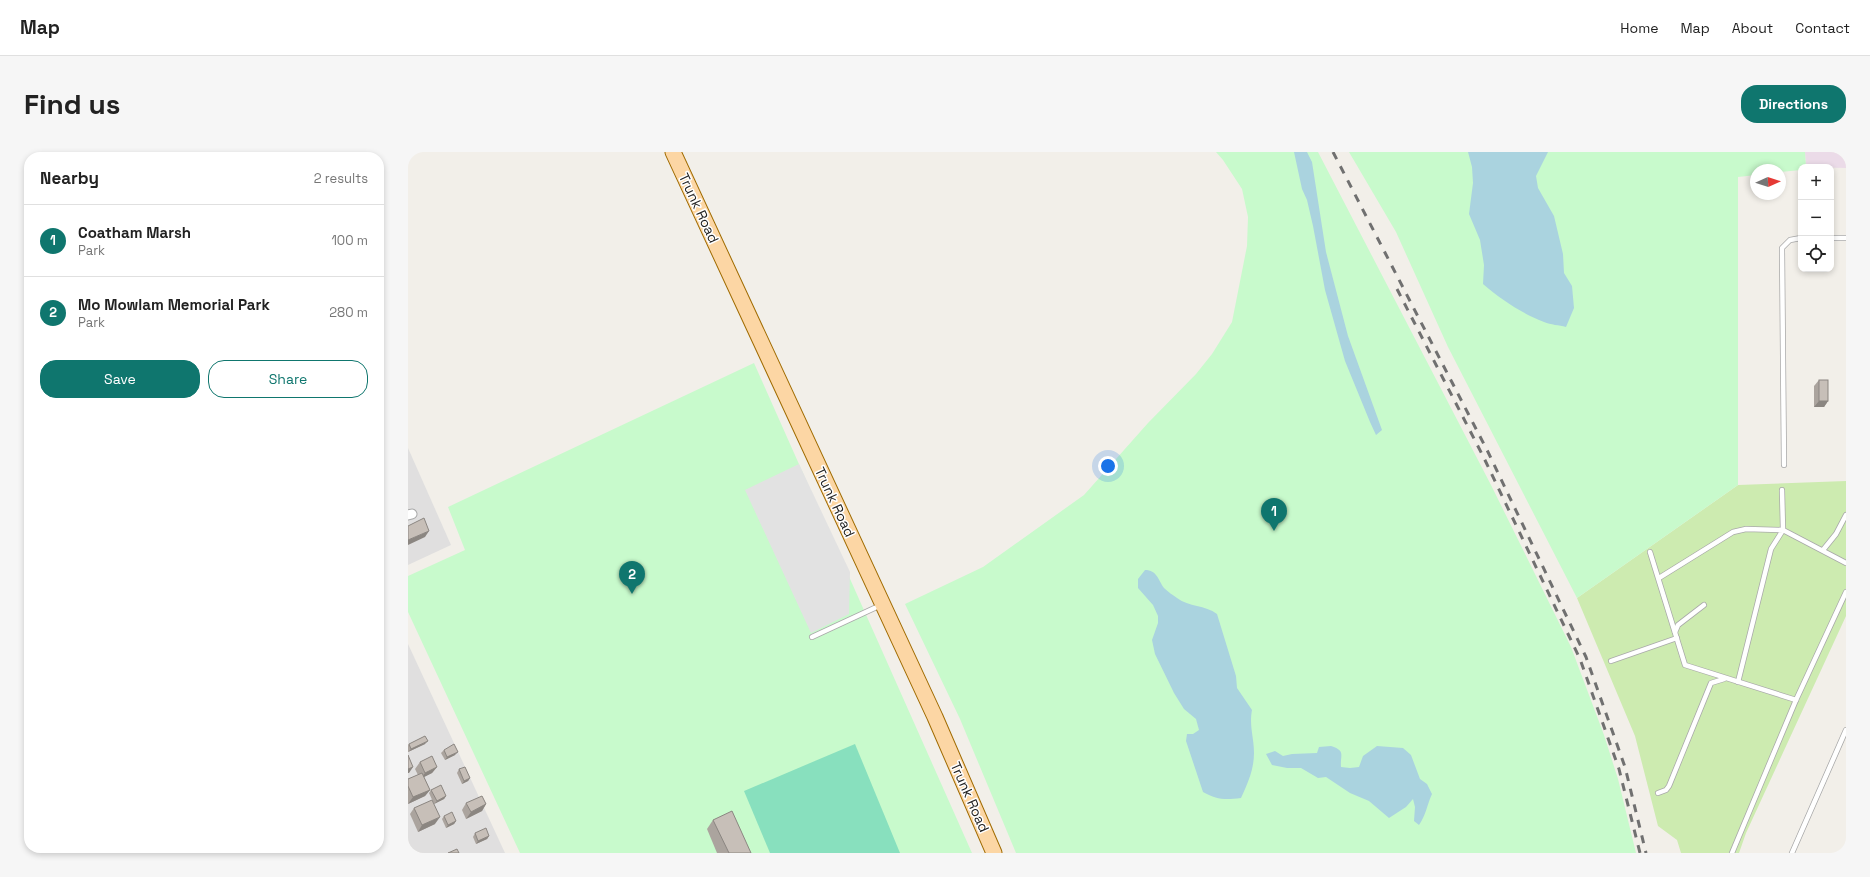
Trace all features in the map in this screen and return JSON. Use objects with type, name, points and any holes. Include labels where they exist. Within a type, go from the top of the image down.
[{"type":"main road","name":"Trunk Road","points":[[673,152],[935,717],[994,853]]},
{"type":"lane","points":[[1834,238],[1846,238]]},
{"type":"lane","points":[[1784,465],[1782,248],[1790,240],[1798,239]]},
{"type":"lane","points":[[1738,682],[1770,549],[1783,530],[1782,490]]},
{"type":"lane","points":[[1823,550],[1836,534],[1846,515]]},
{"type":"lane","points":[[1659,578],[1733,532],[1746,529],[1783,530],[1846,562]]},
{"type":"lane","points":[[1650,552],[1685,665],[1796,700]]},
{"type":"lane","points":[[1732,853],[1796,700],[1846,592]]},
{"type":"lane","points":[[812,637],[883,604]]},
{"type":"lane","points":[[1675,632],[1678,625],[1704,605]]},
{"type":"lane","points":[[1611,661],[1677,638]]},
{"type":"lane","points":[[1658,793],[1666,790],[1669,786],[1711,683],[1720,679],[1728,679]]},
{"type":"lane","points":[[1792,853],[1846,731]]},
{"type":"shaded area","points":[[1805,152],[1846,152],[1846,168],[1834,168],[1834,164],[1806,164]]},
{"type":"shaded area","points":[[408,448],[451,545],[408,565]]},
{"type":"shaded area","points":[[799,464],[850,572],[849,614],[811,633],[745,490]]},
{"type":"shaded area","points":[[408,644],[505,853],[408,853]]},
{"type":"green space","points":[[1216,152],[1318,152],[1491,485],[1571,647],[1604,735],[1618,779],[1636,853],[1016,853],[960,719],[905,604],[983,567],[1084,495],[1148,423],[1196,374],[1212,354],[1232,322],[1247,246],[1248,217],[1242,189]]},
{"type":"green space","points":[[1349,152],[1805,152],[1806,164],[1798,164],[1798,170],[1786,171],[1786,164],[1750,164],[1750,176],[1738,177],[1738,485],[1577,598],[1448,347],[1396,232]]},
{"type":"green space","points":[[754,363],[972,853],[520,853],[408,612],[408,576],[465,550],[448,507]]},
{"type":"green space","points":[[1846,481],[1846,616],[1746,833],[1739,853],[1681,853],[1677,840],[1658,826],[1635,736],[1577,598],[1738,485]]},
{"type":"green space","points":[[855,744],[900,853],[770,853],[744,791]]},
{"type":"water","points":[[1294,152],[1307,152],[1312,162],[1326,252],[1348,336],[1382,430],[1376,435],[1345,361],[1325,290],[1313,226],[1307,200],[1302,189]]},
{"type":"water","points":[[1468,152],[1548,152],[1536,176],[1538,188],[1554,216],[1563,254],[1564,273],[1572,286],[1574,308],[1566,327],[1547,323],[1528,315],[1504,301],[1483,284],[1484,265],[1480,240],[1469,214],[1473,183],[1472,167]]},
{"type":"water","points":[[1145,570],[1149,570],[1155,574],[1164,588],[1182,601],[1207,609],[1217,614],[1236,676],[1237,688],[1252,710],[1251,722],[1254,759],[1250,776],[1241,798],[1221,799],[1203,792],[1186,741],[1187,734],[1193,734],[1199,730],[1196,719],[1184,709],[1174,693],[1155,654],[1152,640],[1158,623],[1158,616],[1153,605],[1138,588],[1138,579]]},
{"type":"water","points":[[1331,746],[1340,751],[1341,767],[1359,767],[1363,756],[1377,746],[1403,748],[1411,755],[1420,779],[1427,784],[1432,794],[1425,814],[1419,825],[1414,821],[1415,807],[1413,799],[1406,807],[1389,818],[1369,801],[1350,793],[1326,777],[1318,778],[1301,768],[1287,768],[1272,765],[1266,754],[1275,751],[1283,756],[1292,754],[1317,753],[1319,747]]},
{"type":"building","points":[[1819,380],[1828,380],[1828,401],[1819,401]]},
{"type":"building","points":[[424,518],[429,531],[408,540],[408,526]]},
{"type":"building","points":[[425,736],[428,741],[411,749],[409,744]]},
{"type":"building","points":[[454,744],[458,752],[447,757],[444,750]]},
{"type":"building","points":[[408,755],[413,767],[408,769]]},
{"type":"building","points":[[432,756],[437,767],[425,773],[420,762]]},
{"type":"building","points":[[465,767],[470,778],[464,781],[459,769]]},
{"type":"building","points":[[422,773],[430,790],[413,797],[408,786],[408,779]]},
{"type":"building","points":[[441,785],[446,796],[437,801],[431,790]]},
{"type":"building","points":[[482,796],[486,804],[471,812],[466,803]]},
{"type":"building","points":[[432,800],[440,817],[422,825],[414,808]]},
{"type":"building","points":[[732,811],[751,853],[729,853],[713,820]]},
{"type":"building","points":[[452,812],[456,821],[448,825],[444,816]]},
{"type":"building","points":[[486,828],[489,836],[478,841],[475,833]]},
{"type":"building","points":[[457,849],[459,853],[448,853]]},
{"type":"railway","points":[[1333,152],[1488,452],[1586,657],[1625,767],[1646,853]]},
{"type":"railway","points":[[1397,289],[1483,456],[1580,659],[1619,769],[1640,853]]},
{"type":"place","name":"Coatham Marsh","points":[[1274,531]]},
{"type":"place","name":"Mo Mowlam Memorial Park","points":[[632,594]]}]
